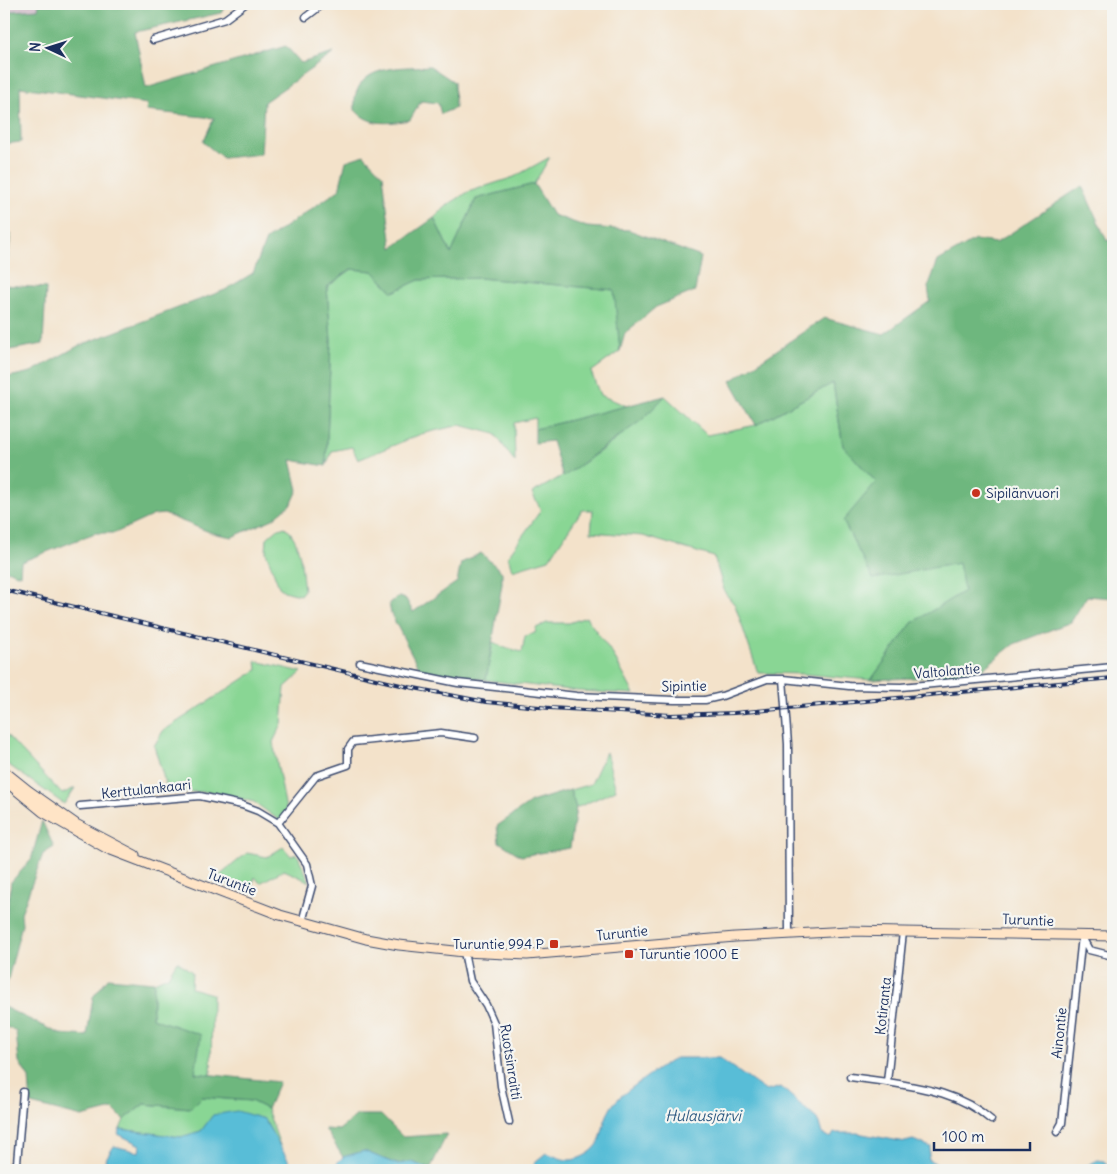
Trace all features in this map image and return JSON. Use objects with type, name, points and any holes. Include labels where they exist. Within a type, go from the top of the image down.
[{"type":"main road","name":"Turuntie","points":[[4,771],[76,824],[148,863]]},
{"type":"main road","name":"Turuntie","points":[[4,780],[43,812],[106,848],[302,922],[399,945],[464,952],[527,955],[789,934],[903,932],[1113,936]]},
{"type":"street","points":[[153,40],[217,22],[245,4]]},
{"type":"street","points":[[306,17],[323,4]]},
{"type":"street","name":"Sipintie","points":[[360,663],[458,683],[577,696],[645,699],[705,700],[722,696],[767,679],[783,679]]},
{"type":"street","name":"Valtolantie","points":[[783,679],[849,686],[902,687],[1113,667]]},
{"type":"street","points":[[783,679],[788,744],[789,934]]},
{"type":"street","points":[[278,824],[316,776],[348,765],[348,749],[352,742],[441,733],[475,738]]},
{"type":"street","name":"Kerttulankaari","points":[[80,806],[200,796],[242,805],[258,811],[278,824],[308,864],[312,875],[310,900],[302,922]]},
{"type":"street","name":"Kotiranta","points":[[887,1082],[903,932]]},
{"type":"street","points":[[1082,936],[1089,950],[1113,956]]},
{"type":"street","name":"Ainontie","points":[[1058,1132],[1062,1123],[1082,936]]},
{"type":"street","name":"Ruotsinraitti","points":[[464,952],[470,981],[486,1005],[494,1023],[501,1086],[509,1122]]},
{"type":"street","points":[[850,1077],[935,1089],[981,1110],[992,1120]]},
{"type":"street","points":[[4,1170],[12,1168],[17,1162],[23,1092]]},
{"type":"shaded area","points":[[4,4],[39,4],[39,9],[4,12]]},
{"type":"green space","points":[[39,4],[229,4],[221,13],[135,32],[146,88],[286,46],[301,63],[334,53],[264,102],[261,154],[223,158],[203,142],[214,118],[146,111],[147,104],[20,87],[21,142],[4,144],[4,12],[38,9]]},
{"type":"green space","points":[[430,66],[454,82],[455,108],[441,114],[438,103],[421,101],[410,120],[388,123],[367,119],[355,110],[356,93],[362,82],[369,76],[388,69]]},
{"type":"green space","points":[[364,155],[383,175],[392,248],[434,218],[451,254],[476,199],[534,184],[553,215],[587,227],[629,230],[701,257],[695,291],[656,307],[625,333],[620,351],[614,290],[479,278],[419,280],[393,292],[373,271],[351,269],[327,287],[331,341],[326,466],[291,460],[298,490],[292,503],[273,519],[232,537],[212,533],[164,514],[154,515],[115,533],[95,533],[21,562],[20,575],[4,569],[4,378],[31,372],[78,346],[225,290],[253,273],[266,240],[339,190],[346,161]]},
{"type":"green space","points":[[550,157],[534,184],[476,199],[451,254],[434,218],[449,204],[468,192],[514,177]]},
{"type":"green space","points":[[1082,186],[1107,241],[1113,238],[1113,598],[1087,596],[1071,622],[1014,644],[975,675],[871,680],[912,623],[964,591],[959,563],[873,579],[843,521],[876,482],[843,446],[833,383],[756,425],[731,381],[824,318],[884,334],[930,301],[928,287],[938,261],[975,240],[996,243]]},
{"type":"green space","points":[[4,228],[11,235],[4,285]]},
{"type":"green space","points":[[352,269],[373,271],[393,292],[419,280],[479,278],[615,290],[620,351],[591,372],[600,395],[627,406],[535,429],[535,418],[514,423],[515,462],[495,434],[460,425],[421,434],[358,460],[352,447],[332,451],[326,466],[331,341],[327,287]]},
{"type":"green space","points":[[4,285],[46,288],[43,344],[4,351]]},
{"type":"green space","points":[[833,383],[843,446],[876,482],[959,563],[965,591],[912,623],[871,680],[804,674],[758,673],[735,605],[725,593],[714,557],[643,536],[591,532],[593,510],[582,510],[549,559],[512,570],[508,556],[541,510],[532,493],[603,449],[635,424],[665,396],[707,435],[756,425]]},
{"type":"green space","points":[[665,396],[642,420],[563,477],[552,441],[535,443],[535,429]]},
{"type":"green space","points":[[285,527],[295,540],[300,556],[304,590],[300,595],[284,591],[279,587],[266,552],[267,538],[276,530]]},
{"type":"green space","points":[[481,553],[502,572],[502,584],[486,680],[420,670],[391,614],[389,603],[399,597],[406,599],[413,612],[457,582],[461,563]]},
{"type":"green space","points":[[586,617],[612,653],[634,694],[578,691],[486,680],[493,642],[505,648],[522,652],[525,636],[535,633],[536,628],[547,623],[569,623]]},
{"type":"green space","points":[[256,661],[302,672],[285,687],[282,724],[273,742],[287,814],[283,823],[254,802],[214,792],[168,792],[154,746],[163,731],[257,670]]},
{"type":"green space","points":[[4,732],[62,794],[75,788],[64,804],[6,763]]},
{"type":"green space","points":[[606,752],[616,790],[576,808],[570,790],[591,784]]},
{"type":"green space","points":[[570,790],[576,808],[570,848],[521,856],[499,842],[497,826],[531,802]]},
{"type":"green space","points":[[42,821],[54,847],[43,854],[21,913],[22,924],[4,995],[4,932],[11,882],[31,860]]},
{"type":"green space","points":[[283,847],[291,856],[297,854],[310,882],[284,870],[260,883],[255,877],[250,892],[210,878],[219,876],[247,853],[267,857]]},
{"type":"green space","points":[[177,961],[192,972],[191,988],[212,994],[211,1076],[194,1073],[152,1018],[154,982],[168,976]]},
{"type":"green space","points":[[108,978],[154,982],[152,1018],[201,1035],[195,1073],[279,1082],[267,1109],[251,1101],[202,1097],[191,1108],[144,1104],[124,1120],[113,1109],[82,1117],[31,1104],[29,1078],[19,1062],[16,1031],[4,1026],[4,1007],[60,1034],[87,1036],[93,997]]},
{"type":"green space","points":[[202,1097],[251,1101],[267,1109],[281,1148],[264,1119],[213,1115],[201,1131],[181,1137],[120,1129],[124,1120],[144,1104],[191,1108]]},
{"type":"green space","points":[[357,1115],[381,1115],[403,1137],[447,1134],[430,1169],[412,1162],[396,1164],[364,1151],[343,1157],[325,1129],[339,1130]]},
{"type":"water","name":"Hulausjärvi","points":[[676,1058],[719,1058],[766,1091],[781,1087],[818,1120],[822,1134],[831,1138],[834,1133],[857,1133],[905,1142],[913,1140],[931,1147],[928,1160],[955,1170],[530,1170],[536,1161],[546,1153],[569,1160],[587,1154],[595,1148],[600,1140],[607,1115],[616,1101],[644,1078]]},
{"type":"water","points":[[237,1111],[264,1119],[294,1170],[104,1170],[108,1165],[105,1160],[114,1146],[139,1152],[140,1145],[118,1134],[120,1129],[181,1137],[201,1131],[213,1115]]},
{"type":"water","points":[[364,1151],[396,1164],[412,1162],[432,1170],[330,1170],[343,1157]]},
{"type":"water","points":[[1098,1160],[1104,1161],[1112,1170],[1078,1170]]},
{"type":"railway","points":[[4,590],[409,687],[486,702],[550,708],[671,715],[734,713],[1113,678]]},
{"type":"place","name":"Sipilänvuori","points":[[976,493]]},
{"type":"place","name":"Turuntie 994 P","points":[[554,944]]},
{"type":"place","name":"Turuntie 1000 E","points":[[629,954]]}]
